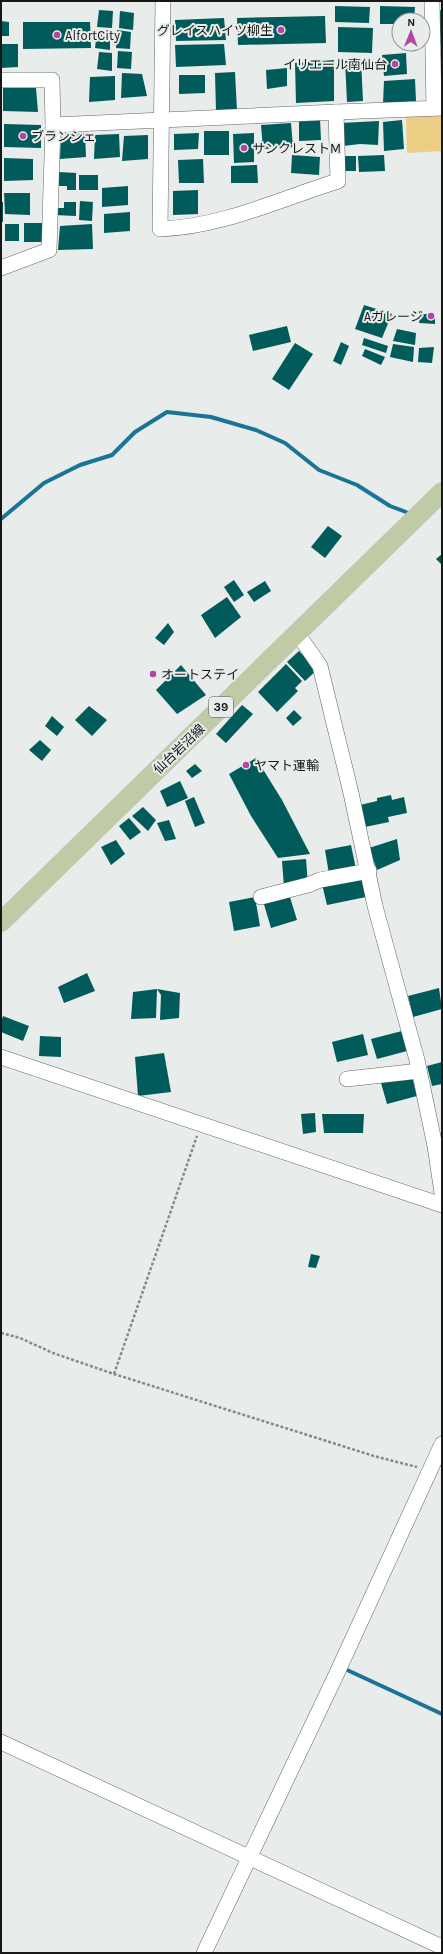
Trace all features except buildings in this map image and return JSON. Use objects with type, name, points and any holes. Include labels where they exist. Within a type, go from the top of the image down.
[{"type":"main road","name":"仙台岩沼線","points":[[1,922],[297,633],[441,497]]},
{"type":"street","points":[[163,1],[160,120],[160,229],[184,228],[226,218],[338,181],[336,112]]},
{"type":"street","points":[[53,125],[438,108],[437,49],[432,1]]},
{"type":"street","points":[[1,80],[52,80],[53,125],[49,250],[1,268]]},
{"type":"street","points":[[297,633],[320,666],[375,906],[419,1071],[435,1146],[442,1194]]},
{"type":"street","points":[[261,897],[308,885],[320,880],[368,871]]},
{"type":"street","points":[[1,1057],[442,1205]]},
{"type":"street","points":[[347,1078],[419,1071]]},
{"type":"street","points":[[204,1953],[337,1672],[428,1470],[442,1444]]},
{"type":"street","points":[[1,1742],[442,1947]]},
{"type":"path","points":[[114,1374],[201,1124]]},
{"type":"path","points":[[1,1333],[20,1338],[52,1354],[114,1374],[374,1456],[428,1470]]},
{"type":"shaded area","points":[[442,114],[442,151],[407,153],[406,116]]},
{"type":"waterway","points":[[1,519],[44,483],[80,465],[112,455],[135,432],[167,412],[211,417],[256,430],[285,443],[319,470],[357,485],[390,506],[406,512]]},
{"type":"waterway","points":[[345,1669],[442,1714]]},
{"type":"place","name":"グレイスハイツ柳生","points":[[281,30]]},
{"type":"place","name":"AlfortCity","points":[[57,35]]},
{"type":"place","name":"イリエール南仙台","points":[[395,64]]},
{"type":"place","name":"ブランシェ","points":[[23,136]]},
{"type":"place","name":"サンクレストM","points":[[244,148]]},
{"type":"place","name":"Aガレージ","points":[[431,316]]},
{"type":"place","name":"オートステイ","points":[[153,674]]},
{"type":"place","name":"ヤマト運輸","points":[[246,765]]}]
